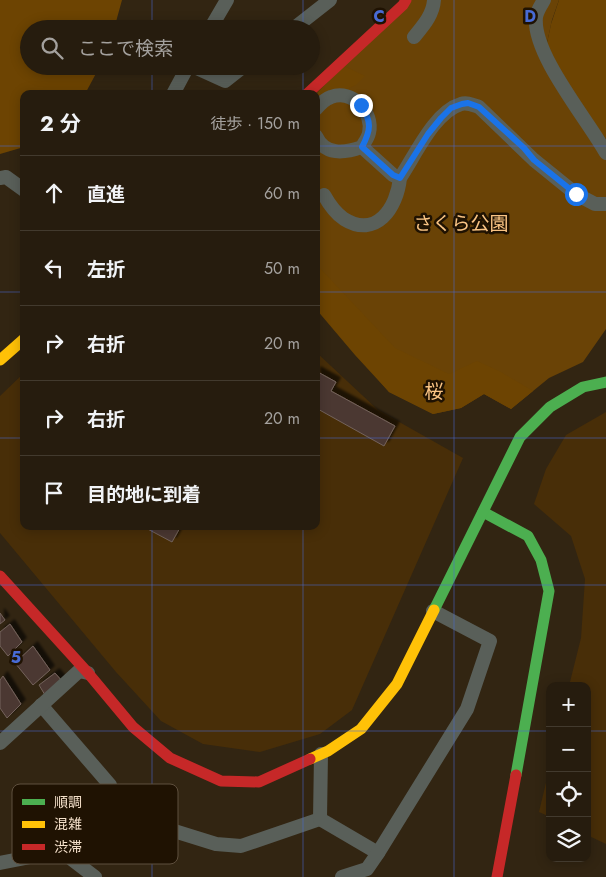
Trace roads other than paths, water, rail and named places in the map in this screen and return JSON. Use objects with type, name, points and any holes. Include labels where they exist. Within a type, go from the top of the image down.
[{"type":"street","points":[[215,20],[226,0]]},
{"type":"street","points":[[304,20],[330,0]]},
{"type":"street","points":[[311,90],[403,5],[406,0]]},
{"type":"street","points":[[414,37],[434,7],[434,0]]},
{"type":"street","points":[[544,0],[536,14],[539,40],[558,80],[606,153]]},
{"type":"street","points":[[175,90],[185,75]]},
{"type":"street","points":[[210,75],[224,81],[232,75]]},
{"type":"street","points":[[320,106],[331,97],[342,95],[350,97],[361,105],[370,123],[369,133],[362,147],[337,153],[320,142]]},
{"type":"street","points":[[324,195],[342,218],[358,225],[365,225],[385,217],[392,206],[399,187],[400,178],[428,134],[451,108],[468,103],[479,107],[524,148],[534,160],[576,194],[595,204],[606,204]]},
{"type":"street","points":[[362,147],[393,175],[400,178]]},
{"type":"street","points":[[0,178],[6,177],[20,187]]},
{"type":"street","points":[[0,360],[20,343]]},
{"type":"street","points":[[0,576],[88,673],[133,727],[170,758],[221,782],[258,782],[328,751],[361,729],[397,684],[520,437],[550,407],[583,387],[606,382]]},
{"type":"street","points":[[483,512],[528,536],[541,560],[549,591],[497,877]]},
{"type":"street","points":[[342,877],[367,869],[378,853],[467,709],[490,642],[433,611]]},
{"type":"street","points":[[0,743],[80,671],[88,673]]},
{"type":"street","points":[[42,705],[109,784]]},
{"type":"street","points":[[320,819],[321,754]]},
{"type":"street","points":[[178,832],[216,844],[241,846],[320,819],[378,853]]},
{"type":"street","points":[[78,864],[94,877]]},
{"type":"park label","name":"さくら公園","points":[[461,223]]},
{"type":"park label","name":"桜","points":[[434,391]]}]
